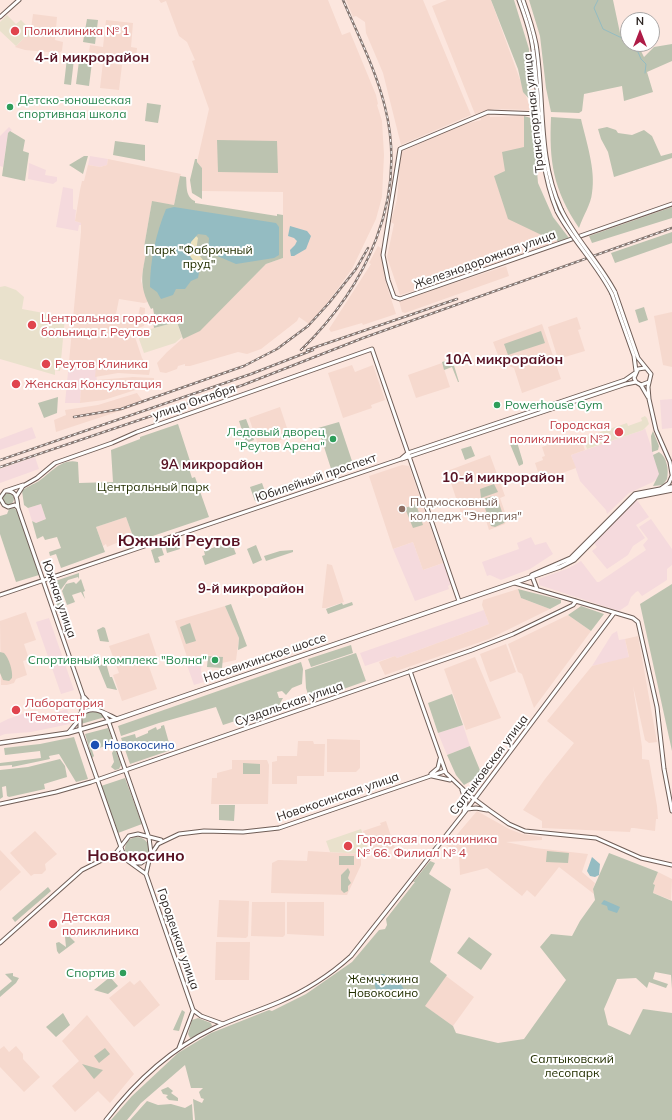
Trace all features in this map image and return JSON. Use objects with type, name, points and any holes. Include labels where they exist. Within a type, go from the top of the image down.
[{"type":"main road","name":"Носовихинское шоссе","points":[[532,576],[571,558],[634,494],[672,487]]},
{"type":"main road","name":"Носовихинское шоссе","points":[[0,743],[68,733],[109,722],[513,582],[552,570],[574,560],[636,497],[672,490]]},
{"type":"street","points":[[0,17],[19,0]]},
{"type":"street","name":"Транспортная улица","points":[[519,0],[532,44],[546,180],[568,231],[613,293],[638,358],[642,365],[647,369]]},
{"type":"street","name":"Транспортная улица","points":[[523,0],[536,43],[540,114]]},
{"type":"street","name":"Железнодорожная улица","points":[[540,114],[488,112],[400,149],[383,255],[388,280],[393,296],[396,299],[400,300],[672,204]]},
{"type":"street","name":"Транспортная улица","points":[[613,293],[634,356],[635,372]]},
{"type":"street","name":"улица Октября","points":[[17,498],[21,488],[37,478],[52,465],[61,461],[112,443],[137,432],[372,349],[408,453]]},
{"type":"street","points":[[636,382],[635,372],[640,368],[647,369],[651,374],[649,382],[649,399],[656,430],[670,462],[672,475],[669,483],[662,488]]},
{"type":"street","name":"Юбилейный проспект","points":[[0,595],[401,459],[408,453],[625,380],[635,372]]},
{"type":"street","points":[[401,459],[409,458],[626,384],[636,382],[641,384],[649,382]]},
{"type":"street","points":[[641,384],[649,399]]},
{"type":"street","points":[[408,453],[459,601]]},
{"type":"street","name":"улица Октября","points":[[7,490],[28,483]]},
{"type":"street","points":[[12,506],[17,498],[13,492],[7,490],[1,496],[1,502],[6,506],[12,506],[15,505],[18,508]]},
{"type":"street","name":"Южная улица","points":[[17,498],[18,508],[83,696],[89,704],[103,713],[117,719]]},
{"type":"street","points":[[532,576],[537,589]]},
{"type":"street","points":[[513,582],[576,600],[638,622],[657,707],[664,769],[672,811]]},
{"type":"street","points":[[529,587],[534,583]]},
{"type":"street","name":"Суздальская улица","points":[[0,804],[64,790],[97,780],[410,671],[503,638],[573,605],[576,600]]},
{"type":"street","name":"Салтыковская улица","points":[[106,1120],[141,1080],[176,1051],[208,1031],[288,998],[307,988],[342,964],[371,932],[464,813],[614,613]]},
{"type":"street","points":[[410,671],[445,771],[453,781],[474,799],[509,824],[525,831],[596,838],[641,858],[672,865]]},
{"type":"street","name":"Южная улица","points":[[80,730],[83,696]]},
{"type":"street","points":[[68,733],[80,717],[88,710],[98,710]]},
{"type":"street","points":[[80,730],[123,853],[127,860],[146,874],[150,855],[149,838],[109,722],[103,713]]},
{"type":"street","points":[[426,776],[436,770],[441,758]]},
{"type":"street","name":"Новокосинская улица","points":[[165,840],[184,832],[243,832],[279,828],[426,776],[445,771]]},
{"type":"street","points":[[426,776],[438,776],[453,781]]},
{"type":"street","points":[[461,788],[466,800],[464,813]]},
{"type":"street","points":[[467,809],[476,808],[489,810]]},
{"type":"street","points":[[0,943],[82,870],[116,853],[124,842],[132,835],[165,840]]},
{"type":"street","points":[[143,836],[150,843]]},
{"type":"street","points":[[106,858],[127,860],[135,864],[141,863],[150,855],[158,844],[165,840]]},
{"type":"street","points":[[123,853],[124,842]]},
{"type":"street","name":"Городецкая улица","points":[[146,874],[193,1010]]},
{"type":"street","points":[[193,1010],[196,1014],[204,1018]]},
{"type":"street","points":[[176,1051],[181,1045],[193,1010]]},
{"type":"street","points":[[190,1020],[194,1016],[221,1024],[226,1023]]},
{"type":"street","points":[[208,1031],[214,1026],[211,1020]]},
{"type":"street","points":[[186,1030],[185,1036],[187,1039],[195,1039]]},
{"type":"shaded area","points":[[159,0],[328,0],[342,35],[350,32],[376,95],[377,105],[382,121],[384,155],[382,197],[376,219],[352,269],[320,313],[309,324],[299,317],[297,321],[261,349],[247,354],[238,352],[190,366],[185,366],[185,364],[166,373],[160,372],[157,363],[167,352],[182,339],[200,330],[266,264],[283,258],[283,192],[202,191],[202,168],[197,162],[209,109],[192,61],[195,60],[187,42],[179,36],[166,1],[161,3]]},
{"type":"shaded area","points":[[346,0],[423,0],[471,115],[401,145],[383,73],[366,33],[365,22],[356,16],[353,17]]},
{"type":"shaded area","points":[[447,0],[491,0],[531,110],[494,109],[475,114],[432,6]]},
{"type":"shaded area","points":[[33,14],[57,17],[55,40],[63,42],[62,51],[59,53],[25,50],[15,47],[25,37],[30,37]]},
{"type":"shaded area","name":"Поликлиника № 1","points":[[7,15],[16,24],[21,20],[31,30],[30,37],[25,37],[16,46],[0,31],[0,22]]},
{"type":"shaded area","points":[[106,20],[133,23],[131,47],[137,48],[136,58],[128,58],[127,62],[104,60],[105,55],[89,52],[90,45],[103,47]]},
{"type":"shaded area","points":[[103,62],[122,65],[119,90],[100,88]]},
{"type":"shaded area","points":[[489,114],[490,117],[524,116],[524,147],[505,172],[494,176],[558,242],[491,267],[400,295],[387,257],[394,224],[391,222],[397,199],[401,152],[461,125],[481,120],[480,117]]},
{"type":"shaded area","points":[[9,127],[12,130],[8,133],[3,167],[0,166],[0,136]]},
{"type":"shaded area","points":[[90,156],[108,159],[107,165],[100,167],[88,165]]},
{"type":"shaded area","points":[[108,159],[181,174],[174,205],[152,202],[144,247],[147,248],[141,281],[148,302],[144,303],[119,299],[116,314],[126,319],[137,321],[140,307],[145,308],[144,326],[135,329],[134,334],[142,358],[150,370],[149,375],[118,373],[95,377],[96,367],[93,363],[69,362],[81,232],[81,223],[75,221],[80,190],[88,165],[100,167],[107,165]]},
{"type":"shaded area","points":[[29,163],[46,170],[45,175],[57,177],[57,181],[53,184],[28,179]]},
{"type":"shaded area","points":[[63,187],[73,189],[73,209],[76,210],[75,221],[81,223],[78,231],[56,227]]},
{"type":"shaded area","points":[[378,246],[382,249],[385,280],[396,314],[363,325],[362,323],[331,332],[329,329],[371,264],[369,263]]},
{"type":"shaded area","points":[[506,266],[509,276],[405,313],[402,312],[399,301]]},
{"type":"shaded area","name":"Центральная городская больница г. Реутов","points":[[5,286],[16,290],[24,297],[22,309],[65,317],[60,371],[55,370],[55,375],[0,359],[0,287]]},
{"type":"shaded area","points":[[672,312],[672,367],[663,365],[654,316]]},
{"type":"shaded area","points":[[577,317],[581,329],[578,330],[585,351],[558,359],[548,327]]},
{"type":"shaded area","points":[[177,322],[182,337],[175,343],[144,353],[139,339],[139,332]]},
{"type":"shaded area","points":[[542,324],[561,379],[522,393],[514,368],[501,363],[493,342]]},
{"type":"shaded area","points":[[69,362],[93,363],[96,367],[97,384],[81,388],[80,403],[65,403]]},
{"type":"shaded area","points":[[442,363],[450,387],[416,398],[408,375]]},
{"type":"shaded area","points":[[352,365],[355,372],[373,365],[385,400],[371,405],[372,408],[343,418],[328,373]]},
{"type":"shaded area","points":[[133,377],[154,378],[154,384],[104,400],[80,403],[81,387],[97,384],[97,380]]},
{"type":"shaded area","points":[[137,393],[144,403],[56,432],[54,420],[66,415],[65,410],[98,405]]},
{"type":"shaded area","points":[[672,399],[672,428],[662,429],[660,400]]},
{"type":"shaded area","points":[[280,407],[290,437],[259,447],[249,418]]},
{"type":"shaded area","name":"Городская поликлиника №2","points":[[645,416],[649,424],[643,430],[587,449],[583,438],[627,423],[628,426],[642,421],[641,418]]},
{"type":"shaded area","points":[[32,427],[36,438],[0,450],[0,439]]},
{"type":"shaded area","points":[[645,428],[659,471],[659,477],[653,482],[629,493],[607,514],[606,510],[580,481],[571,455]]},
{"type":"shaded area","points":[[581,439],[585,450],[571,455],[576,468],[541,481],[535,463],[543,460],[542,457],[545,456],[542,447],[561,440],[562,445]]},
{"type":"shaded area","points":[[490,455],[505,496],[500,498],[507,518],[505,524],[489,530],[485,517],[473,520],[470,510],[461,513],[447,471]]},
{"type":"shaded area","points":[[35,457],[39,469],[0,483],[0,469]]},
{"type":"shaded area","name":"Подмосковный колледж \"Энергия\"","points":[[402,465],[409,466],[443,563],[423,570],[413,542],[393,549],[369,476]]},
{"type":"shaded area","points":[[637,500],[649,517],[636,525],[645,538],[633,546],[628,555],[607,569],[592,551],[597,547],[594,543]]},
{"type":"shaded area","points":[[41,504],[46,519],[36,523],[32,521],[28,508]]},
{"type":"shaded area","points":[[126,517],[133,536],[107,547],[106,544],[103,546],[96,527]]},
{"type":"shaded area","points":[[651,519],[672,549],[672,565],[667,569],[667,580],[642,596],[638,591],[636,592],[631,597],[628,605],[619,611],[539,585],[539,579],[569,568],[581,561],[597,582],[599,582],[646,550],[643,545],[648,539],[639,527]]},
{"type":"shaded area","points":[[531,537],[535,545],[546,542],[553,554],[530,569],[501,580],[490,575],[487,576],[482,562],[519,549],[517,543]]},
{"type":"shaded area","points":[[413,542],[423,570],[443,563],[451,584],[448,586],[449,589],[415,601],[393,549]]},
{"type":"shaded area","points":[[327,564],[332,565],[344,602],[322,608]]},
{"type":"shaded area","points":[[518,589],[521,598],[550,609],[489,639],[385,675],[379,662],[395,656],[397,658],[489,624],[482,605],[483,600]]},
{"type":"shaded area","points":[[225,606],[239,638],[236,660],[222,663],[223,657],[204,655],[188,660],[175,621]]},
{"type":"shaded area","points":[[484,610],[489,624],[397,658],[395,656],[365,666],[360,653]]},
{"type":"shaded area","points":[[26,612],[36,640],[24,644],[29,659],[23,661],[27,675],[16,679],[14,683],[1,685],[0,621]]},
{"type":"shaded area","points":[[568,615],[591,631],[534,708],[522,674],[518,672],[508,644]]},
{"type":"shaded area","points":[[49,618],[74,690],[61,694],[36,622]]},
{"type":"shaded area","points":[[617,631],[619,640],[625,639],[629,658],[592,666],[612,634]]},
{"type":"shaded area","points":[[149,633],[158,660],[148,664],[157,689],[122,701],[113,675],[119,673],[109,646]]},
{"type":"shaded area","points":[[638,636],[657,742],[649,743],[645,740],[633,686],[642,747],[642,759],[649,760],[657,806],[658,819],[656,819],[655,831],[634,828],[631,828],[630,832],[542,828],[542,821],[523,810],[545,779],[574,743],[547,721],[592,666],[629,657],[625,639]]},
{"type":"shaded area","points":[[506,644],[516,672],[490,682],[480,654]]},
{"type":"shaded area","points":[[475,657],[501,718],[466,730],[444,669]]},
{"type":"shaded area","points":[[202,660],[201,671],[204,682],[194,685],[187,665]]},
{"type":"shaded area","points":[[67,709],[71,721],[70,724],[31,732],[5,734],[0,736],[0,723],[8,719],[28,712],[31,720]]},
{"type":"shaded area","points":[[463,725],[470,746],[447,755],[438,733]]},
{"type":"shaded area","points":[[327,739],[360,740],[360,768],[356,772],[327,772]]},
{"type":"shaded area","points":[[298,741],[313,741],[314,744],[325,744],[324,776],[297,776],[297,784],[272,784],[272,762],[277,761],[277,756],[297,756]]},
{"type":"shaded area","points":[[232,760],[267,760],[269,765],[268,804],[211,804],[212,778],[217,778],[217,773],[232,769]]},
{"type":"shaded area","points":[[477,811],[509,829],[522,834],[542,837],[542,840],[506,842],[535,848],[588,854],[582,872],[595,883],[593,889],[594,894],[559,867],[535,897],[527,890],[522,896],[487,868],[460,875],[459,855],[446,845],[447,842],[449,844]]},
{"type":"shaded area","points":[[386,821],[395,848],[385,851],[370,852],[363,831],[381,825],[380,823]]},
{"type":"shaded area","name":"Городская поликлиника № 66. Филиал № 4","points":[[361,829],[369,852],[361,854],[330,852],[326,841]]},
{"type":"shaded area","points":[[35,831],[57,854],[45,864],[46,870],[42,874],[34,874],[31,876],[10,853]]},
{"type":"shaded area","points":[[0,850],[21,872],[0,891]]},
{"type":"shaded area","points":[[308,851],[361,854],[361,865],[347,895],[271,893],[272,863],[278,860],[307,861]]},
{"type":"shaded area","points":[[658,872],[672,879],[671,900],[653,893],[655,886],[653,884]]},
{"type":"shaded area","points":[[219,900],[249,901],[248,936],[246,938],[217,937]]},
{"type":"shaded area","points":[[252,902],[285,902],[285,935],[283,937],[251,936]]},
{"type":"shaded area","points":[[287,902],[324,902],[324,936],[287,934]]},
{"type":"shaded area","points":[[216,942],[250,942],[249,980],[215,980]]},
{"type":"shaded area","points":[[446,976],[474,997],[453,1026],[424,1006]]},
{"type":"shaded area","points":[[140,980],[160,1005],[134,1027],[109,998],[130,981],[134,985]]},
{"type":"shaded area","points":[[87,1015],[134,1074],[110,1103],[98,1091],[75,1112],[52,1086],[79,1061],[62,1041]]},
{"type":"shaded area","points":[[4,1046],[9,1052],[16,1046],[23,1054],[23,1059],[40,1077],[24,1092],[0,1067],[0,1049]]},
{"type":"green space","points":[[491,0],[514,0],[529,49],[531,101],[523,92],[518,69]]},
{"type":"green space","points":[[529,0],[613,0],[620,33],[620,52],[642,52],[644,57],[649,52],[660,52],[660,46],[672,44],[672,61],[647,72],[653,92],[624,101],[622,86],[584,94],[582,111],[579,113],[551,112],[546,88],[540,36]]},
{"type":"green space","points":[[87,19],[98,20],[95,44],[83,42]]},
{"type":"green space","points":[[67,58],[74,59],[71,85],[64,84]]},
{"type":"green space","points":[[79,61],[92,62],[89,86],[76,84]]},
{"type":"green space","points":[[147,103],[161,105],[158,123],[145,121]]},
{"type":"green space","points":[[524,116],[531,118],[533,124],[538,183],[553,217],[569,238],[558,242],[556,239],[552,240],[508,219],[494,176],[505,171],[502,152],[524,147]]},
{"type":"green space","points":[[551,117],[581,119],[592,165],[593,184],[590,201],[579,228],[563,201],[554,175],[551,148]]},
{"type":"green space","points":[[607,127],[616,130],[618,133],[632,135],[644,130],[652,136],[661,156],[672,153],[672,158],[614,177],[608,152],[601,139],[598,129]]},
{"type":"green space","points":[[10,131],[25,140],[23,151],[29,153],[25,181],[2,176],[8,133]]},
{"type":"green space","points":[[217,140],[277,141],[278,173],[218,172]]},
{"type":"green space","points":[[115,141],[145,145],[145,161],[113,155]]},
{"type":"green space","points":[[84,156],[88,156],[83,174],[69,165]]},
{"type":"green space","points":[[195,159],[197,159],[197,162],[202,168],[202,199],[192,193],[190,180]]},
{"type":"green space","name":"Парк \"Фабричный пруд\"","points":[[180,176],[186,177],[188,194],[195,201],[195,203],[277,216],[277,214],[283,215],[283,258],[266,264],[200,331],[183,339],[177,322],[154,328],[153,320],[155,320],[153,308],[151,309],[144,293],[142,279],[147,248],[144,247],[152,201],[174,205]]},
{"type":"green space","points":[[672,207],[672,218],[592,243],[589,236]]},
{"type":"green space","points":[[672,232],[672,243],[615,263],[611,253]]},
{"type":"green space","points":[[644,307],[648,320],[639,323],[635,310]]},
{"type":"green space","points":[[541,331],[545,343],[508,355],[504,344]]},
{"type":"green space","points":[[452,359],[459,382],[452,367],[444,370],[442,362]]},
{"type":"green space","points":[[58,397],[57,413],[44,418],[38,403]]},
{"type":"green space","points":[[246,419],[254,440],[246,443],[239,421]]},
{"type":"green space","name":"Ледовый дворец \"Реутов Арена\"","points":[[339,422],[354,467],[333,475],[318,428]]},
{"type":"green space","name":"Центральный парк","points":[[178,424],[190,461],[187,462],[192,478],[195,477],[209,517],[135,542],[126,517],[96,527],[105,552],[61,568],[56,554],[50,556],[49,552],[61,548],[57,537],[45,540],[43,536],[37,539],[32,521],[36,523],[46,519],[41,504],[28,508],[24,505],[22,491],[39,481],[61,464],[72,461],[78,462],[79,483],[113,482],[111,450],[140,439],[140,437]]},
{"type":"green space","points":[[653,431],[659,446],[658,450],[652,452],[651,436]]},
{"type":"green space","points":[[517,442],[523,462],[523,464],[519,466],[510,444]]},
{"type":"green space","points":[[471,446],[475,456],[465,460],[461,449]]},
{"type":"green space","points":[[659,452],[664,457],[667,464],[667,479],[663,485],[653,486],[659,474],[653,455]]},
{"type":"green space","points":[[262,483],[267,497],[255,501],[250,487]]},
{"type":"green space","points":[[494,484],[498,492],[481,498],[480,489]]},
{"type":"green space","points":[[6,493],[10,493],[14,499],[10,505],[6,505],[2,501],[2,497]]},
{"type":"green space","points":[[493,496],[497,497],[505,521],[504,523],[495,527],[491,526],[482,499]]},
{"type":"green space","points":[[416,504],[423,525],[413,528],[405,508]]},
{"type":"green space","points":[[14,508],[18,512],[39,575],[16,582],[0,534],[0,516],[7,514],[9,509]]},
{"type":"green space","points":[[176,541],[180,549],[167,553],[165,545]]},
{"type":"green space","points":[[231,541],[236,554],[205,565],[202,556],[205,555],[204,551]]},
{"type":"green space","points":[[256,545],[262,560],[253,564],[247,549]]},
{"type":"green space","points":[[161,546],[164,555],[158,557],[160,562],[155,563],[151,550]]},
{"type":"green space","points":[[293,550],[293,552],[266,561],[264,556],[280,551]]},
{"type":"green space","points":[[79,573],[79,579],[78,577],[68,580],[60,591],[65,607],[58,609],[49,583]]},
{"type":"green space","points":[[81,579],[85,591],[83,592],[85,599],[81,592],[72,595],[75,602],[67,605],[62,591],[66,584],[74,582],[76,584]]},
{"type":"green space","points":[[672,584],[672,751],[640,604]]},
{"type":"green space","points":[[518,589],[561,600],[561,603],[550,609],[521,598]]},
{"type":"green space","points":[[352,602],[353,605],[328,614],[326,609],[342,603],[343,605]]},
{"type":"green space","points":[[231,604],[247,646],[238,650],[239,638],[225,606]]},
{"type":"green space","points":[[581,606],[604,614],[591,631],[568,615]]},
{"type":"green space","points":[[190,623],[196,641],[186,644],[180,627]]},
{"type":"green space","points":[[103,627],[105,628],[109,642],[100,641],[97,630]]},
{"type":"green space","points":[[351,645],[353,653],[311,667],[308,659]]},
{"type":"green space","points":[[0,652],[4,653],[8,658],[12,672],[12,678],[9,681],[3,680],[0,673]]},
{"type":"green space","points":[[356,653],[366,681],[310,701],[306,688],[305,670]]},
{"type":"green space","name":"Спортивный комплекс \"Волна\"","points":[[208,656],[223,657],[222,668],[207,667]]},
{"type":"green space","points":[[301,662],[303,669],[302,684],[292,688],[286,695],[282,691],[277,692],[279,698],[283,698],[278,707],[223,725],[216,707],[159,723],[121,736],[118,726]]},
{"type":"green space","points":[[106,663],[110,677],[112,677],[117,690],[107,688],[98,666]]},
{"type":"green space","points":[[452,694],[463,725],[438,733],[428,703]]},
{"type":"green space","points":[[93,711],[99,712],[105,717],[81,724],[85,714]]},
{"type":"green space","points":[[164,725],[171,750],[130,764],[121,738],[135,734],[136,738],[148,733],[148,731],[156,727],[157,730]]},
{"type":"green space","points":[[108,728],[114,744],[112,749],[109,745],[92,750],[94,756],[92,758],[85,734]]},
{"type":"green space","points":[[74,737],[88,779],[76,782],[59,754],[49,756],[50,759],[12,767],[12,765],[0,766],[0,763],[41,758],[40,751],[5,755],[4,748],[40,744]]},
{"type":"green space","points":[[470,746],[482,775],[464,785],[456,775],[447,755]]},
{"type":"green space","points":[[115,748],[121,765],[119,769],[115,770],[111,767],[114,762],[112,753]]},
{"type":"green space","points":[[60,759],[65,766],[67,777],[44,784],[45,789],[9,797],[7,796],[6,786],[2,787],[3,797],[0,799],[0,770],[28,767]]},
{"type":"green space","points":[[243,763],[260,764],[260,774],[243,774]]},
{"type":"green space","points":[[125,778],[142,824],[118,833],[101,786]]},
{"type":"green space","points":[[219,805],[235,805],[234,821],[219,820]]},
{"type":"green space","points":[[137,837],[146,840],[149,849],[146,858],[137,861],[128,858],[125,849],[128,840]]},
{"type":"green space","points":[[547,851],[569,853],[568,863],[546,862]]},
{"type":"green space","name":"Салтыковский лесопарк","points":[[609,853],[658,872],[653,884],[655,885],[653,893],[672,901],[672,989],[671,975],[655,972],[653,979],[668,984],[666,988],[649,982],[647,988],[636,978],[617,979],[604,1009],[608,1025],[630,1035],[643,1009],[672,1013],[672,1120],[195,1120],[193,1099],[202,1103],[204,1099],[201,1098],[199,1092],[203,1088],[191,1088],[185,1065],[141,1103],[127,1120],[111,1120],[132,1096],[178,1053],[211,1033],[269,1010],[272,1011],[306,994],[352,962],[379,930],[385,929],[387,925],[386,919],[430,861],[435,863],[429,874],[451,889],[430,962],[447,975],[425,1006],[453,1026],[456,1033],[498,1043],[524,1039],[566,980],[540,947],[551,934],[572,936],[580,921],[595,900],[593,889]]},
{"type":"green space","points":[[339,856],[354,856],[354,865],[339,865]]},
{"type":"green space","points":[[348,868],[350,872],[348,878],[351,883],[348,886],[348,891],[344,893],[341,890],[341,875]]},
{"type":"green space","points":[[48,887],[51,891],[15,922],[12,918]]},
{"type":"green space","points":[[68,935],[75,942],[59,954],[56,943],[59,942],[66,947],[65,937]]},
{"type":"green space","points":[[469,937],[492,954],[481,970],[457,953]]},
{"type":"green space","points":[[13,973],[13,976],[19,978],[16,983],[0,997],[0,991],[12,981],[5,974]]},
{"type":"green space","points":[[110,977],[118,986],[108,994],[94,990]]},
{"type":"green space","points":[[182,1010],[185,1012],[179,1031],[173,1030]]},
{"type":"green space","points":[[63,1013],[70,1025],[56,1037],[46,1027]]},
{"type":"green space","points":[[198,1018],[211,1023],[212,1026],[190,1038],[188,1034],[192,1020]]},
{"type":"green space","points":[[105,1048],[110,1054],[99,1063],[94,1056]]},
{"type":"green space","points":[[82,1064],[103,1070],[94,1079]]},
{"type":"green space","points":[[168,1087],[173,1091],[171,1093],[178,1098],[178,1101],[169,1100],[166,1097],[168,1095],[163,1094],[161,1090]]},
{"type":"green space","points":[[147,1101],[158,1105],[171,1104],[185,1108],[192,1104],[193,1120],[130,1120]]},
{"type":"sand","points":[[196,236],[198,238],[196,251],[203,260],[200,267],[194,262],[188,253],[191,241]]},
{"type":"water","points":[[174,207],[276,223],[279,227],[279,255],[274,258],[236,264],[208,252],[209,238],[206,235],[198,234],[191,242],[188,253],[194,262],[200,267],[198,278],[191,281],[185,289],[176,289],[173,295],[161,299],[157,292],[150,287],[152,257],[162,218],[166,209]]},
{"type":"water","points":[[290,226],[307,231],[311,236],[306,249],[294,256],[291,256],[290,250],[297,241],[288,236]]},
{"type":"water","points":[[592,857],[600,864],[599,875],[595,877],[590,876],[587,871]]},
{"type":"water","points":[[604,900],[620,907],[617,913],[608,910],[607,906],[601,904]]},
{"type":"water","points":[[382,974],[390,976],[399,982],[405,992],[400,1000],[381,994],[376,990],[374,981]]},
{"type":"waterway","points":[[598,0],[594,8],[603,29],[624,39],[628,46],[638,52],[641,59],[646,64],[645,73]]},
{"type":"railway","points":[[301,350],[324,325],[345,298],[362,270],[376,239],[386,208],[391,175],[391,141],[385,107],[372,66],[343,0]]},
{"type":"railway","points":[[0,467],[243,385],[363,338],[672,228]]},
{"type":"railway","points":[[74,417],[121,409],[244,366],[277,349],[308,326],[329,303],[356,269],[368,248]]},
{"type":"railway","points":[[307,350],[457,299]]},
{"type":"railway","points":[[0,460],[251,374],[313,350]]},
{"type":"place","name":"Поликлиника № 1","points":[[15,31]]},
{"type":"place","name":"Детско-юношеская спортивная школа","points":[[10,107]]},
{"type":"place","name":"Центральная городская больница г. Реутов","points":[[32,325]]},
{"type":"place","name":"Реутов Клиника","points":[[46,364]]},
{"type":"place","name":"Женская Консультация","points":[[16,384]]},
{"type":"place","name":"Powerhouse Gym","points":[[497,405]]},
{"type":"place","name":"Городская поликлиника №2","points":[[619,432]]},
{"type":"place","name":"Ледовый дворец \"Реутов Арена\"","points":[[333,439]]},
{"type":"place","name":"Подмосковный колледж \"Энергия\"","points":[[402,509]]},
{"type":"place","name":"Спортивный комплекс \"Волна\"","points":[[215,660]]},
{"type":"place","name":"Лаборатория \"Гемотест\"","points":[[16,710]]},
{"type":"place","name":"Новокосино","points":[[95,745]]},
{"type":"place","name":"Городская поликлиника № 66. Филиал № 4","points":[[348,846]]},
{"type":"place","name":"Детская поликлиника","points":[[53,924]]},
{"type":"place","name":"Спортив","points":[[123,973]]},
{"type":"district","name":"4-й микрорайон","points":[[92,58]]},
{"type":"district","name":"10А микрорайон","points":[[504,360]]},
{"type":"district","name":"9А микрорайон","points":[[212,465]]},
{"type":"district","name":"10-й микрорайон","points":[[503,478]]},
{"type":"district","name":"Южный Реутов","points":[[179,541]]},
{"type":"district","name":"9-й микрорайон","points":[[251,589]]},
{"type":"district","name":"Новокосино","points":[[136,856]]},
{"type":"park label","name":"Жемчужина Новокосино","points":[[383,986]]}]
